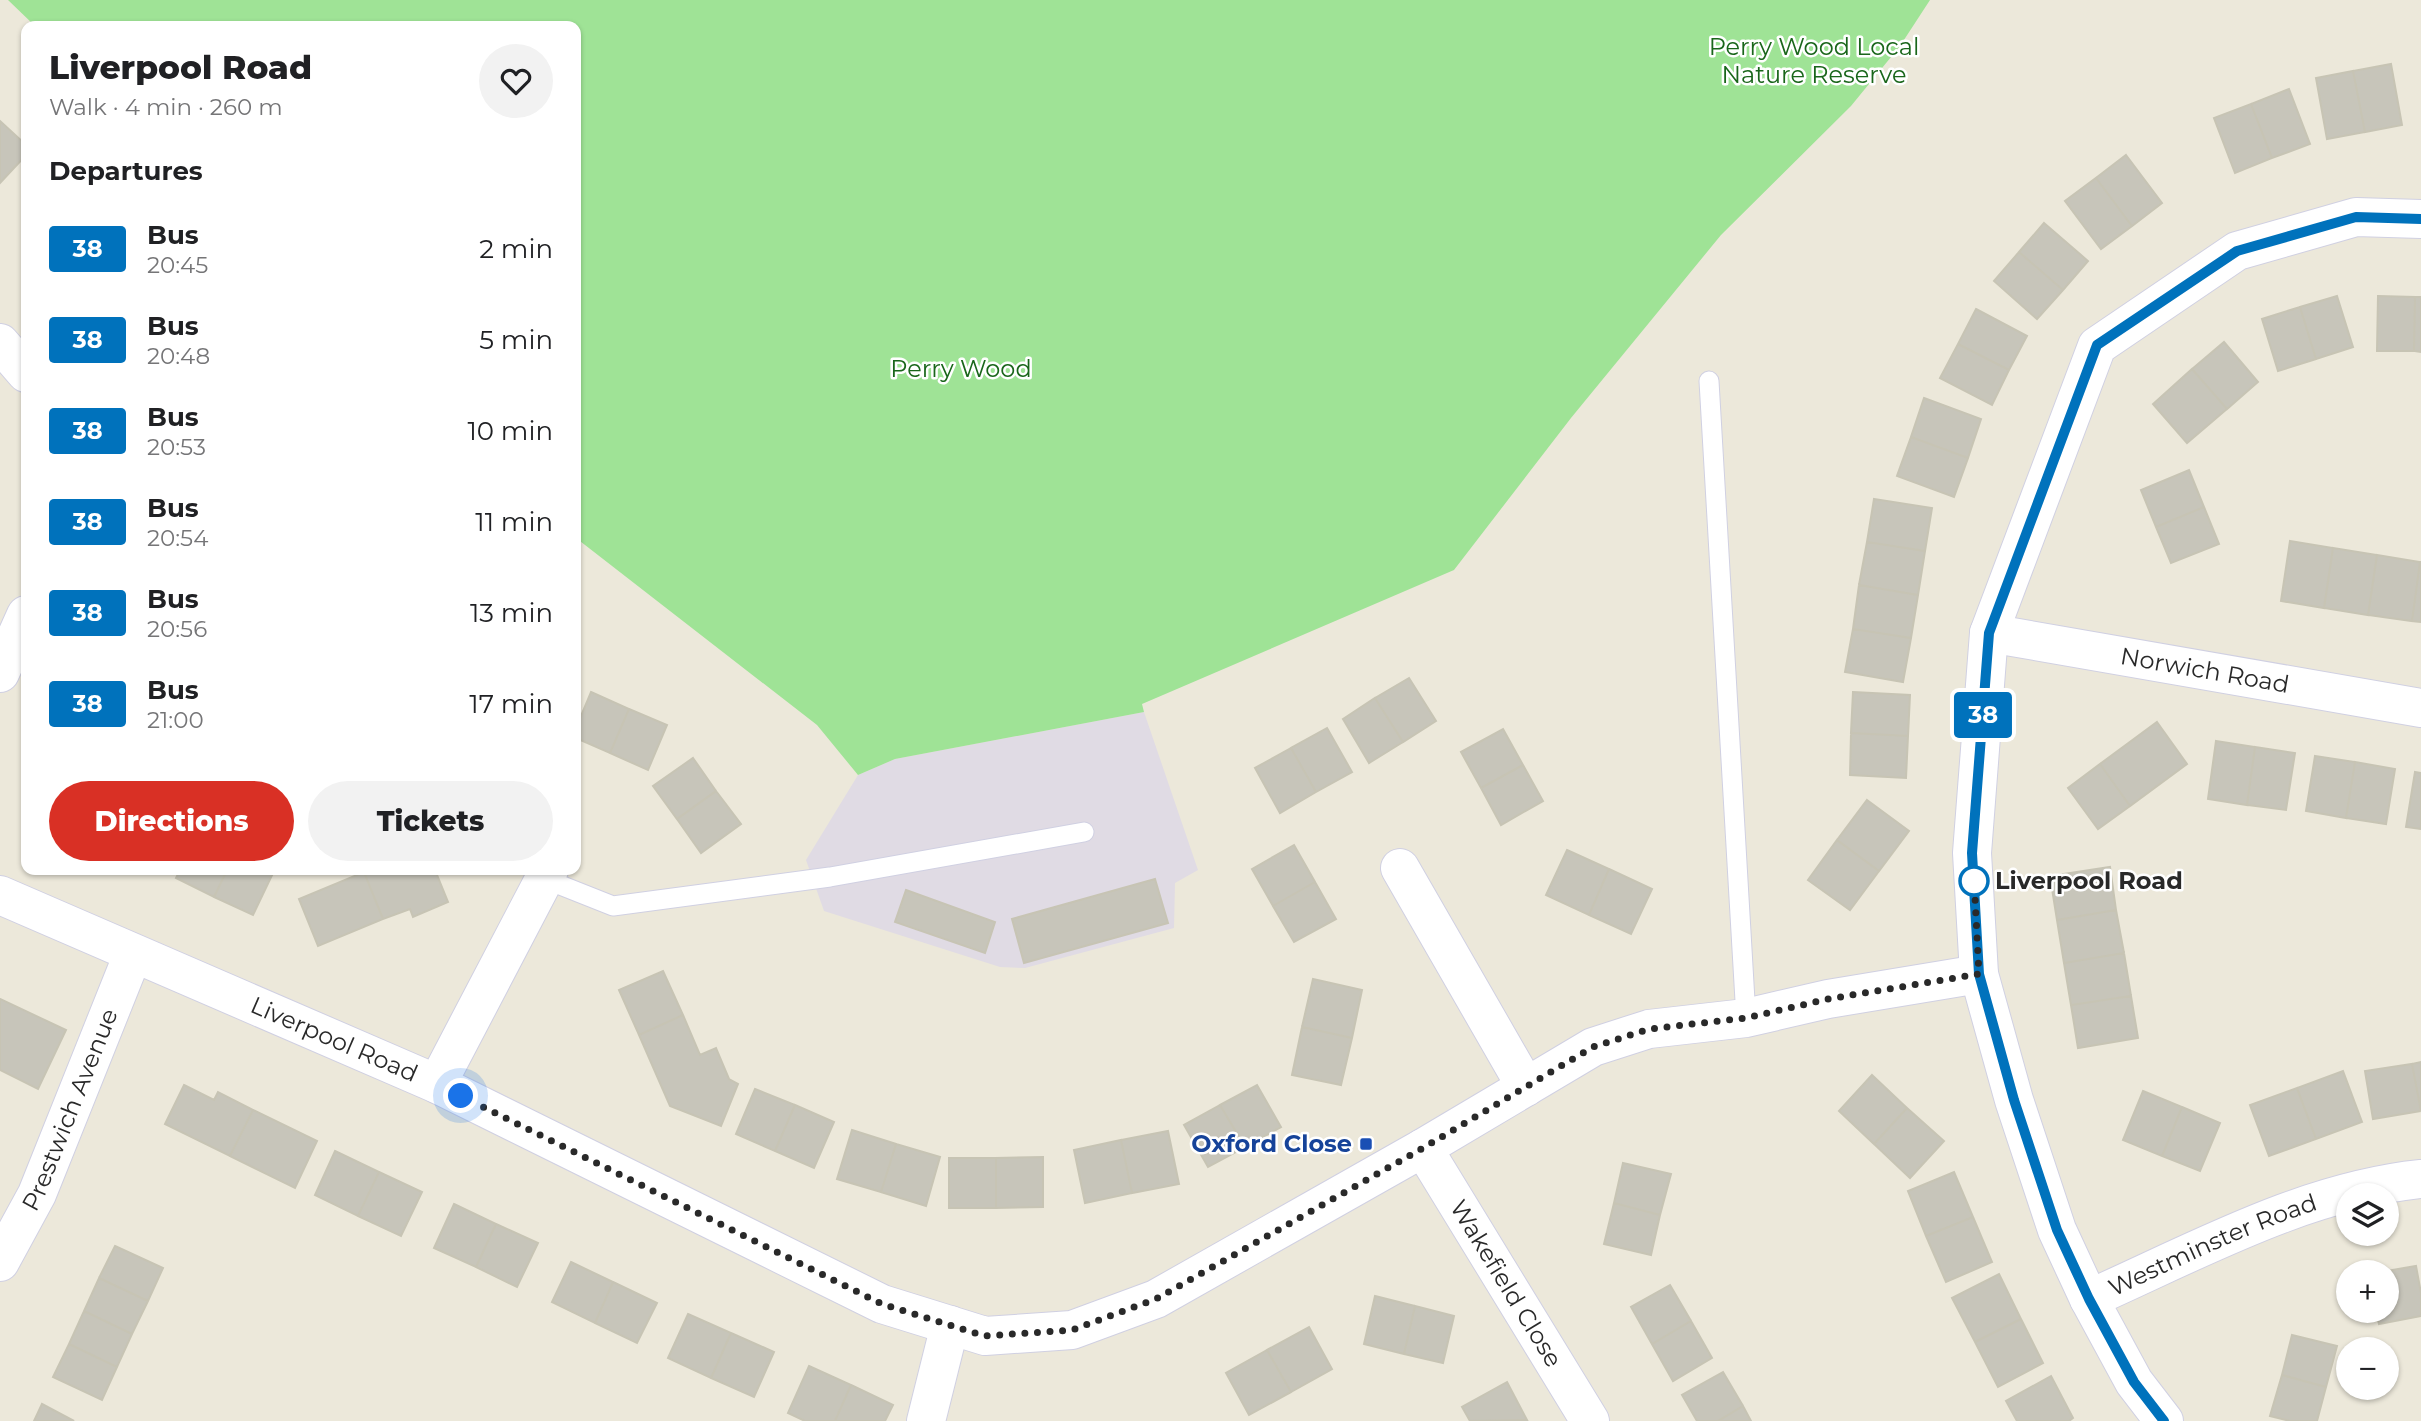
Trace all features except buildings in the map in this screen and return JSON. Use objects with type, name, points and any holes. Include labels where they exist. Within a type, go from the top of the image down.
[{"type":"street","points":[[2164,1421],[2134,1382],[2089,1299],[2048,1204],[2014,1100],[1979,974],[1972,853],[1989,633],[2097,345],[2237,251],[2356,217],[2421,219]]},
{"type":"street","points":[[0,343],[21,367]]},
{"type":"street","points":[[0,673],[21,626]]},
{"type":"street","name":"Norwich Road","points":[[1989,633],[2421,708]]},
{"type":"street","points":[[1399,868],[1526,1087]]},
{"type":"street","points":[[437,1084],[546,875]]},
{"type":"street","name":"Liverpool Road","points":[[0,895],[437,1084],[882,1304],[985,1336],[1072,1330],[1144,1304],[1423,1148],[1593,1047],[1649,1029],[1746,1018],[1828,999],[1979,974]]},
{"type":"street","name":"Prestwich Avenue","points":[[0,1262],[37,1194],[133,954]]},
{"type":"street","name":"Wakefield Close","points":[[1423,1148],[1590,1421]]},
{"type":"street","name":"Westminster Road","points":[[2089,1299],[2303,1205],[2389,1182],[2421,1179]]},
{"type":"street","points":[[926,1421],[950,1325]]},
{"type":"lane","points":[[1709,381],[1746,1018]]},
{"type":"lane","points":[[549,875],[613,906],[830,877],[1084,832]]},
{"type":"shaded area","points":[[1144,712],[1198,870],[1175,883],[1174,928],[1025,968],[1000,967],[824,911],[806,860],[858,775],[895,759]]},
{"type":"green space","name":"Perry Wood","points":[[8,0],[1930,0],[1900,46],[1851,106],[1721,235],[1571,418],[1454,570],[1142,704],[1144,712],[895,759],[858,775],[817,725],[581,542],[581,21],[30,21]]},
{"type":"bus line","name":"38","points":[[2164,1421],[2134,1382],[2089,1299],[2057,1230],[2014,1100],[1979,974],[1972,853],[1989,633],[2097,345],[2237,251],[2356,217],[2421,219]]},
{"type":"place","name":"Liverpool Road","points":[[1974,881]]},
{"type":"place","name":"Oxford Close","points":[[1366,1144]]},
{"type":"route","points":[[461,1096],[882,1304],[985,1336],[1072,1330],[1156,1299],[1423,1148],[1593,1047],[1649,1029],[1746,1018],[1828,999],[1979,974],[1974,878],[1974,881]]},
{"type":"park label","name":"Perry Wood Local Nature Reserve","points":[[1814,61]]}]
